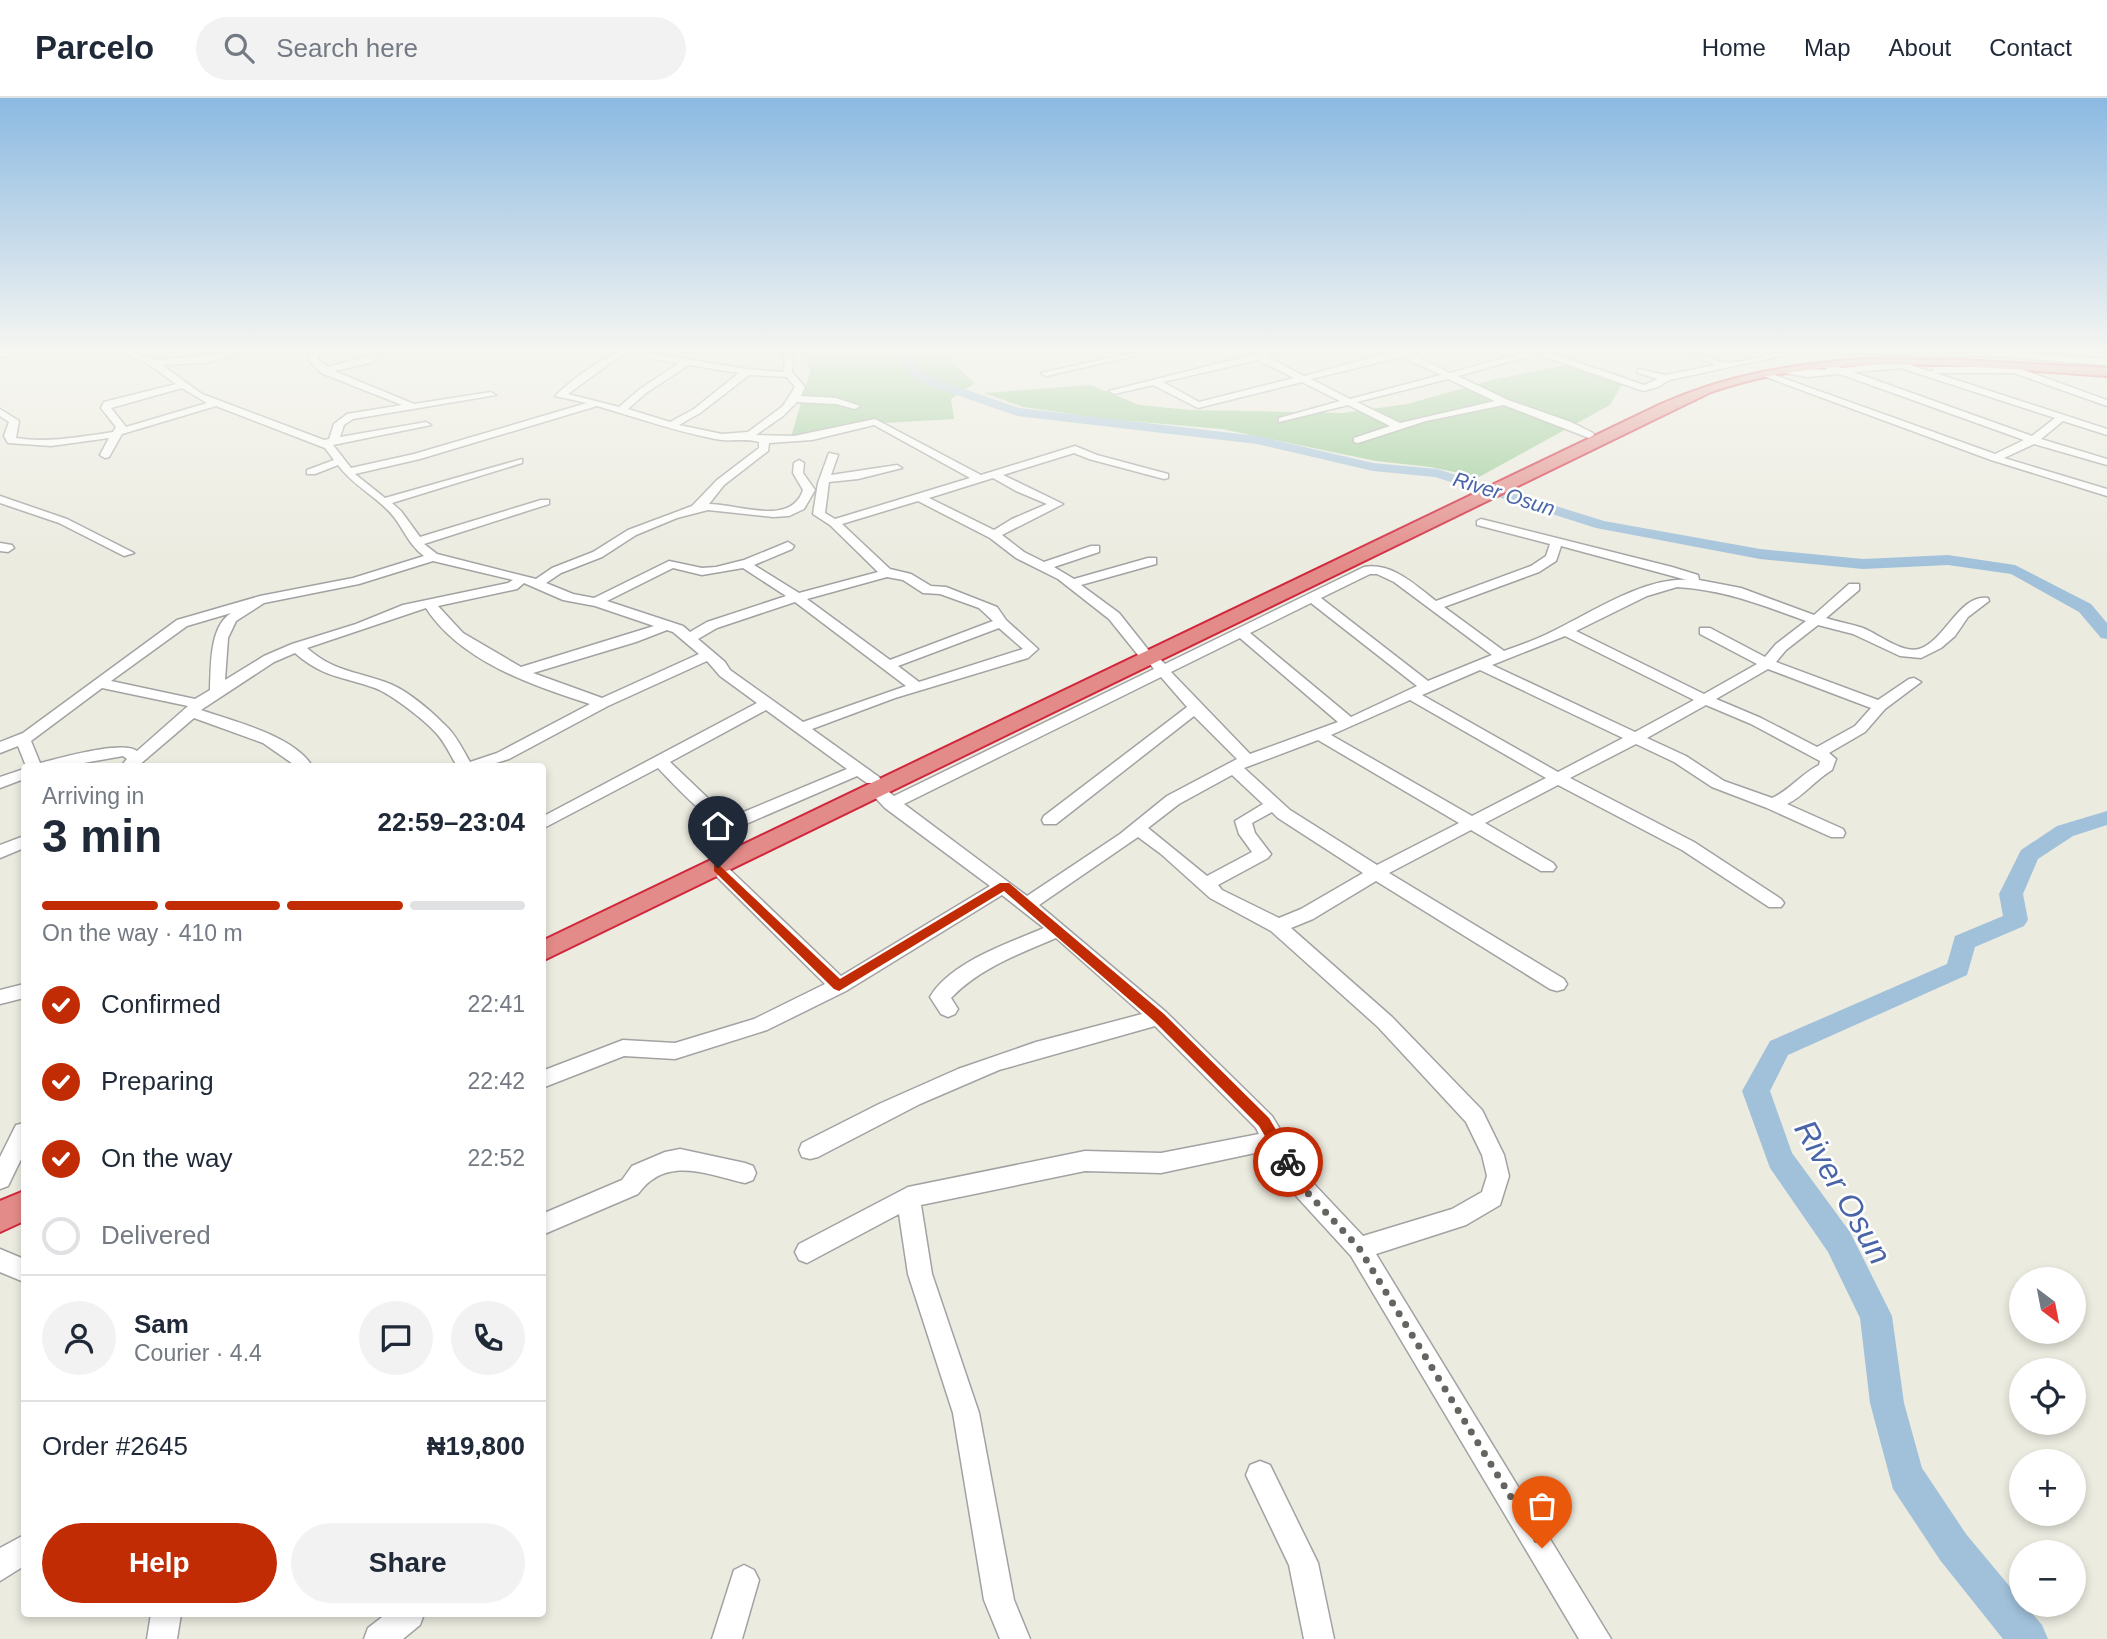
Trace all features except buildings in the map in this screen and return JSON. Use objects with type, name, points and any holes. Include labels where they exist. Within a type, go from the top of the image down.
[{"type":"highway","points":[[546,938],[1152,660],[1616,423]]},
{"type":"highway","points":[[1529,469],[1631,423]]},
{"type":"highway","points":[[546,950],[718,868],[875,786]]},
{"type":"highway","points":[[0,1201],[8,1176]]},
{"type":"highway","points":[[0,1217],[21,1206]]},
{"type":"street","points":[[14,423],[9,436],[12,441],[30,444],[88,441],[150,423]]},
{"type":"street","points":[[105,454],[121,428],[117,423]]},
{"type":"street","points":[[274,423],[329,442],[426,425]]},
{"type":"street","points":[[329,442],[341,423]]},
{"type":"street","points":[[348,472],[416,457],[531,423]]},
{"type":"street","points":[[665,423],[722,437],[750,435],[764,442],[871,423]]},
{"type":"street","points":[[672,425],[676,423]]},
{"type":"street","points":[[750,435],[765,423]]},
{"type":"street","points":[[877,423],[979,478]]},
{"type":"street","points":[[1392,423],[1398,426]]},
{"type":"street","points":[[1358,440],[1412,423]]},
{"type":"street","points":[[1564,423],[1589,435]]},
{"type":"street","points":[[1905,423],[1995,458],[2107,493]]},
{"type":"street","points":[[1985,423],[2107,462]]},
{"type":"street","points":[[1995,458],[2033,440],[2055,423]]},
{"type":"street","points":[[2077,423],[2107,432]]},
{"type":"street","points":[[0,429],[13,427]]},
{"type":"street","points":[[329,442],[348,472],[397,513],[417,542],[433,557],[584,602],[596,602],[667,625],[690,638],[725,673],[801,728],[1004,886],[1159,1017],[1264,1122],[1305,1190],[1359,1248],[1596,1639]]},
{"type":"street","points":[[54,763],[131,759],[153,748],[217,689],[269,659],[429,602],[526,583],[597,555],[637,530],[696,509],[705,503],[714,489],[764,449],[764,442]]},
{"type":"street","points":[[834,523],[1075,449],[1093,457],[1164,476]]},
{"type":"street","points":[[801,728],[917,687],[1023,655],[1031,649],[984,605],[941,590],[928,590],[907,577],[887,573],[834,523],[819,513],[834,455]]},
{"type":"street","points":[[311,472],[340,461]]},
{"type":"street","points":[[384,502],[517,461]]},
{"type":"street","points":[[696,509],[738,508],[779,515],[791,512],[806,501],[809,490],[798,473],[799,463]]},
{"type":"street","points":[[826,479],[858,477],[897,468]]},
{"type":"street","points":[[993,473],[1057,504],[994,535]]},
{"type":"street","points":[[919,497],[994,535],[1020,555],[1046,566],[1114,616],[1195,708],[1274,805],[1443,916],[1558,984]]},
{"type":"street","points":[[0,499],[16,507],[63,521],[128,553]]},
{"type":"street","points":[[417,542],[545,502]]},
{"type":"street","points":[[1481,523],[1556,544],[1657,566],[1816,620],[1858,631],[1905,653],[1921,654],[1936,645],[1950,633],[1963,614],[1983,601]]},
{"type":"street","points":[[1434,606],[1535,569],[1552,558],[1556,544]]},
{"type":"street","points":[[596,602],[639,579],[673,565],[688,572],[708,573],[788,546]]},
{"type":"street","points":[[1046,566],[1095,549]]},
{"type":"street","points":[[33,763],[23,740],[182,623],[260,600],[355,581],[433,557]]},
{"type":"street","points":[[1070,584],[1152,561]]},
{"type":"street","points":[[743,563],[796,597],[889,665],[905,681],[917,687]]},
{"type":"street","points":[[1152,660],[1241,632],[1368,570],[1379,570],[1398,579],[1502,656]]},
{"type":"street","points":[[690,638],[712,625],[796,597],[891,572]]},
{"type":"street","points":[[1027,905],[1138,829],[1173,800],[1241,764],[1349,723],[1455,674],[1481,666],[1564,630],[1628,598],[1677,583],[1710,585]]},
{"type":"street","points":[[1286,933],[1307,914],[1376,873],[1634,738],[1767,664],[1781,647],[1854,587]]},
{"type":"street","points":[[1312,597],[1428,688]]},
{"type":"street","points":[[217,689],[221,638],[230,619],[260,600]]},
{"type":"street","points":[[429,602],[434,614],[449,629],[486,655],[560,689],[603,703]]},
{"type":"street","points":[[889,665],[1001,623]]},
{"type":"street","points":[[521,671],[569,654],[596,650],[632,639],[667,625]]},
{"type":"street","points":[[1564,630],[1703,699],[1756,721],[1828,759],[1829,763],[1790,796],[1773,804]]},
{"type":"street","points":[[1705,631],[1767,664],[1880,706]]},
{"type":"street","points":[[1241,632],[1349,723]]},
{"type":"street","points":[[297,647],[325,669],[393,691],[442,730],[463,763]]},
{"type":"street","points":[[481,763],[503,756],[603,703],[709,655]]},
{"type":"street","points":[[1481,666],[1681,759],[1718,784],[1773,804],[1837,833]]},
{"type":"street","points":[[1817,753],[1857,734],[1870,723],[1880,706],[1914,682]]},
{"type":"street","points":[[99,683],[194,708],[295,755],[302,763]]},
{"type":"street","points":[[1412,695],[1557,778],[1688,846],[1775,903]]},
{"type":"street","points":[[546,822],[766,704]]},
{"type":"street","points":[[1050,820],[1195,708]]},
{"type":"street","points":[[1319,734],[1547,867]]},
{"type":"street","points":[[0,748],[30,735]]},
{"type":"street","points":[[660,761],[706,806],[733,823],[875,786]]},
{"type":"street","points":[[0,783],[21,775]]},
{"type":"street","points":[[1204,886],[1262,854],[1247,834],[1243,821],[1274,805]]},
{"type":"street","points":[[1138,829],[1167,850],[1204,886],[1286,933],[1315,962],[1385,1022],[1474,1116],[1493,1154],[1499,1176],[1492,1198],[1458,1218],[1359,1248]]},
{"type":"street","points":[[0,852],[21,843]]},
{"type":"street","points":[[718,868],[839,986]]},
{"type":"street","points":[[546,1078],[623,1048],[675,1051],[760,1025],[839,986],[1004,886]]},
{"type":"street","points":[[948,1009],[940,997],[949,986],[1000,956],[1058,929]]},
{"type":"street","points":[[0,997],[21,992]]},
{"type":"street","points":[[810,1150],[900,1104],[981,1069],[1019,1055],[1159,1017]]},
{"type":"street","points":[[8,1176],[21,1140]]},
{"type":"street","points":[[807,1252],[908,1197],[1086,1161],[1161,1163],[1274,1140]]},
{"type":"street","points":[[546,1223],[630,1188],[640,1173],[665,1162],[680,1159],[746,1173]]},
{"type":"street","points":[[908,1197],[920,1274],[966,1413],[999,1600],[1015,1639]]},
{"type":"street","points":[[0,1259],[21,1270]]},
{"type":"street","points":[[1260,1475],[1303,1563],[1320,1639]]},
{"type":"street","points":[[0,1566],[21,1551]]},
{"type":"street","points":[[727,1639],[744,1580]]},
{"type":"street","points":[[162,1639],[166,1617]]},
{"type":"street","points":[[379,1639],[405,1617]]},
{"type":"green space","points":[[795,423],[886,423],[849,425],[791,437]]},
{"type":"green space","points":[[1151,423],[1577,423],[1479,477],[1430,467],[1376,461],[1222,429]]},
{"type":"waterway","name":"River Osun","points":[[1111,423],[1257,440],[1373,467],[1437,473],[1601,525],[1760,554],[1863,564],[1948,560],[2015,570],[2085,608],[2107,634]]},
{"type":"waterway","name":"River Osun","points":[[2028,1639],[1953,1547],[1906,1476],[1887,1403],[1876,1316],[1839,1242],[1780,1159],[1756,1091],[1779,1048],[1958,969],[1964,942],[2016,920],[2011,894],[2029,855],[2065,831],[2107,818]]},
{"type":"way so far","points":[[1288,1162],[1305,1190],[1359,1248],[1542,1548]]},
{"type":"route","points":[[718,868],[839,986],[1004,886],[1159,1017],[1264,1122],[1288,1162]]}]
